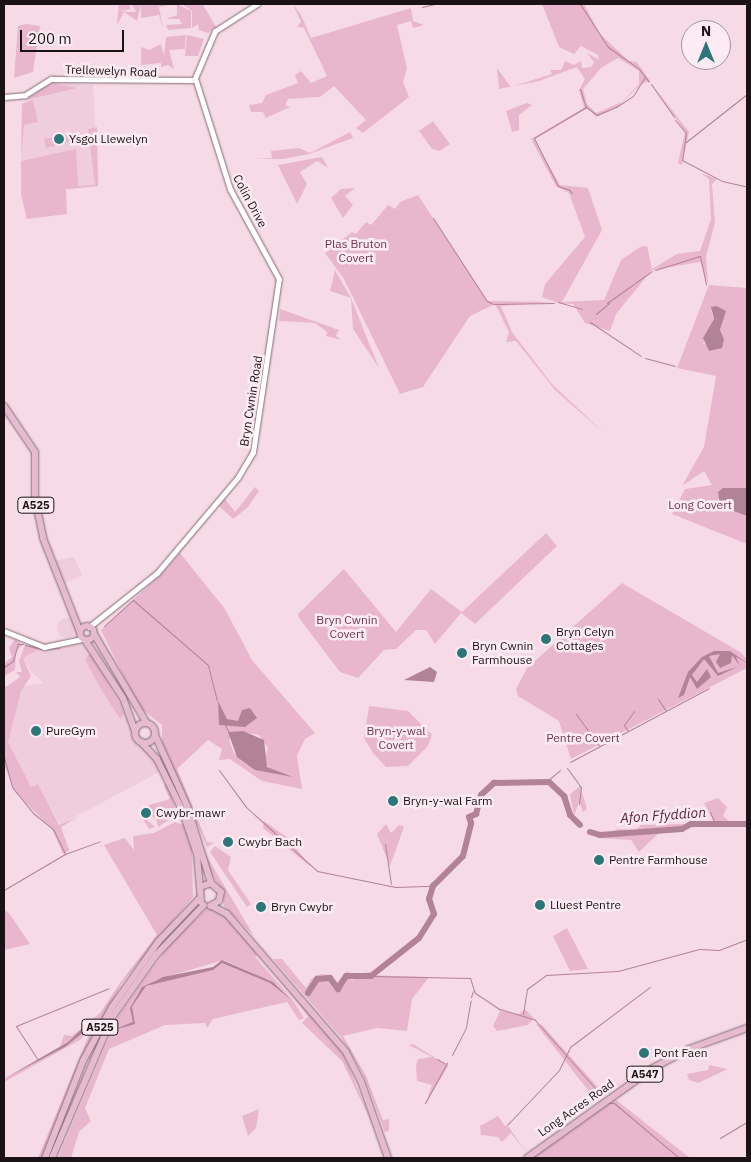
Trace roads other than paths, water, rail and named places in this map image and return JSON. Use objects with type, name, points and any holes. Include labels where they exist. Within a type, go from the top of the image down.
[{"type":"main road","name":"A525","points":[[4,406],[35,452],[37,510],[50,563],[82,636],[122,698],[135,731],[141,742],[157,759],[182,810],[197,854],[200,887]]},
{"type":"main road","name":"A525","points":[[71,609],[91,630],[155,735],[193,822],[211,883]]},
{"type":"main road","points":[[82,636],[91,630]]},
{"type":"main road","points":[[82,636],[91,630]]},
{"type":"main road","points":[[135,731],[146,722]]},
{"type":"main road","points":[[141,742],[155,735]]},
{"type":"main road","points":[[212,906],[219,901],[221,892],[211,883],[200,887],[199,899],[204,905],[212,906],[227,914]]},
{"type":"main road","name":"A525","points":[[45,1158],[83,1061],[112,1007],[158,942],[199,899]]},
{"type":"main road","points":[[219,901],[227,914],[346,1052],[362,1081],[388,1158]]},
{"type":"main road","name":"A525","points":[[52,1158],[113,1016],[156,955],[204,905]]},
{"type":"main road","name":"Long Acres Road","points":[[527,1158],[653,1068],[703,1042],[747,1028]]},
{"type":"street","points":[[195,80],[215,32],[257,4]]},
{"type":"street","name":"Trellewelyn Road","points":[[4,98],[25,95],[53,79],[195,80]]},
{"type":"street","name":"Colin Drive","points":[[195,80],[230,189],[265,250]]},
{"type":"street","name":"Bryn Cwnin Road","points":[[91,630],[100,618],[148,582],[250,460],[280,283],[265,250]]},
{"type":"street","points":[[4,631],[44,647],[74,640],[82,636]]},
{"type":"waterway","points":[[422,7],[435,4]]},
{"type":"waterway","points":[[580,4],[608,47],[639,69],[649,82]]},
{"type":"waterway","points":[[570,190],[558,186],[534,138],[586,107],[597,115],[616,107],[633,96],[645,77]]},
{"type":"waterway","points":[[651,84],[674,117]]},
{"type":"waterway","points":[[580,89],[586,107]]},
{"type":"waterway","points":[[686,142],[747,94]]},
{"type":"waterway","points":[[675,120],[686,133],[682,160],[722,181],[747,187]]},
{"type":"waterway","points":[[433,218],[487,301],[493,304]]},
{"type":"waterway","points":[[655,270],[700,256],[706,284]]},
{"type":"waterway","points":[[607,303],[652,271]]},
{"type":"waterway","points":[[558,302],[582,309]]},
{"type":"waterway","points":[[494,304],[554,303]]},
{"type":"waterway","points":[[596,314],[609,303]]},
{"type":"waterway","points":[[590,322],[641,356]]},
{"type":"waterway","points":[[645,358],[675,366]]},
{"type":"waterway","points":[[104,626],[133,600],[208,665],[217,700]]},
{"type":"waterway","points":[[4,667],[13,661],[18,644],[23,644]]},
{"type":"waterway","points":[[25,645],[41,649]]},
{"type":"waterway","points":[[45,649],[59,648]]},
{"type":"waterway","points":[[570,762],[709,688]]},
{"type":"waterway","points":[[658,699],[666,711]]},
{"type":"waterway","points":[[628,731],[624,725],[634,711]]},
{"type":"waterway","points":[[4,712],[4,729]]},
{"type":"waterway","points":[[576,714],[599,746]]},
{"type":"waterway","points":[[225,725],[228,731]]},
{"type":"waterway","points":[[4,757],[12,787],[33,813],[53,829],[65,854],[4,890]]},
{"type":"waterway","points":[[567,768],[581,787],[579,804]]},
{"type":"waterway","points":[[219,770],[246,807],[317,871],[395,887],[433,886]]},
{"type":"waterway","points":[[547,781],[560,770]]},
{"type":"waterway","name":"Afon Ffyddion","points":[[308,993],[317,979],[330,978],[338,989],[346,976],[371,976],[419,938],[434,914],[429,899],[433,886],[463,856],[471,823],[469,817],[476,814],[481,795],[494,783],[549,782],[564,796],[570,815],[580,825]]},
{"type":"waterway","points":[[710,812],[716,826]]},
{"type":"waterway","name":"Afon Ffyddion","points":[[590,832],[600,835],[682,829],[691,824],[747,824]]},
{"type":"waterway","points":[[65,854],[100,841]]},
{"type":"waterway","points":[[385,844],[391,884]]},
{"type":"waterway","points":[[523,1014],[527,989],[546,975],[618,971],[699,949],[719,950],[747,939]]},
{"type":"waterway","points":[[371,976],[470,978],[475,993],[500,1009],[535,1020],[602,1096]]},
{"type":"waterway","points":[[508,1124],[559,1070],[570,1047],[650,987]]},
{"type":"waterway","points":[[38,1060],[16,1026],[109,988]]},
{"type":"waterway","points":[[471,997],[473,991]]},
{"type":"waterway","points":[[452,1055],[466,1027],[471,1000]]},
{"type":"waterway","points":[[437,1059],[446,1064]]},
{"type":"waterway","points":[[425,1103],[447,1063]]},
{"type":"waterway","points":[[609,1103],[614,1103],[679,1158]]},
{"type":"waterway","points":[[720,1138],[747,1122]]},
{"type":"place","name":"Ysgol Llewelyn","points":[[59,139]]},
{"type":"place","name":"Bryn Celyn Cottages","points":[[546,639]]},
{"type":"place","name":"Bryn Cwnin Farmhouse","points":[[462,653]]},
{"type":"place","name":"PureGym","points":[[36,731]]},
{"type":"place","name":"Bryn-y-wal Farm","points":[[393,801]]},
{"type":"place","name":"Cwybr-mawr","points":[[146,813]]},
{"type":"place","name":"Cwybr Bach","points":[[228,842]]},
{"type":"place","name":"Pentre Farmhouse","points":[[599,860]]},
{"type":"place","name":"Lluest Pentre","points":[[540,905]]},
{"type":"place","name":"Bryn Cwybr","points":[[261,907]]},
{"type":"place","name":"Pont Faen","points":[[644,1053]]},
{"type":"park label","name":"Plas Bruton Covert","points":[[356,251]]},
{"type":"park label","name":"Long Covert","points":[[700,505]]},
{"type":"park label","name":"Bryn Cwnin Covert","points":[[347,627]]},
{"type":"park label","name":"Bryn-y-wal Covert","points":[[396,738]]},
{"type":"park label","name":"Pentre Covert","points":[[583,738]]}]
